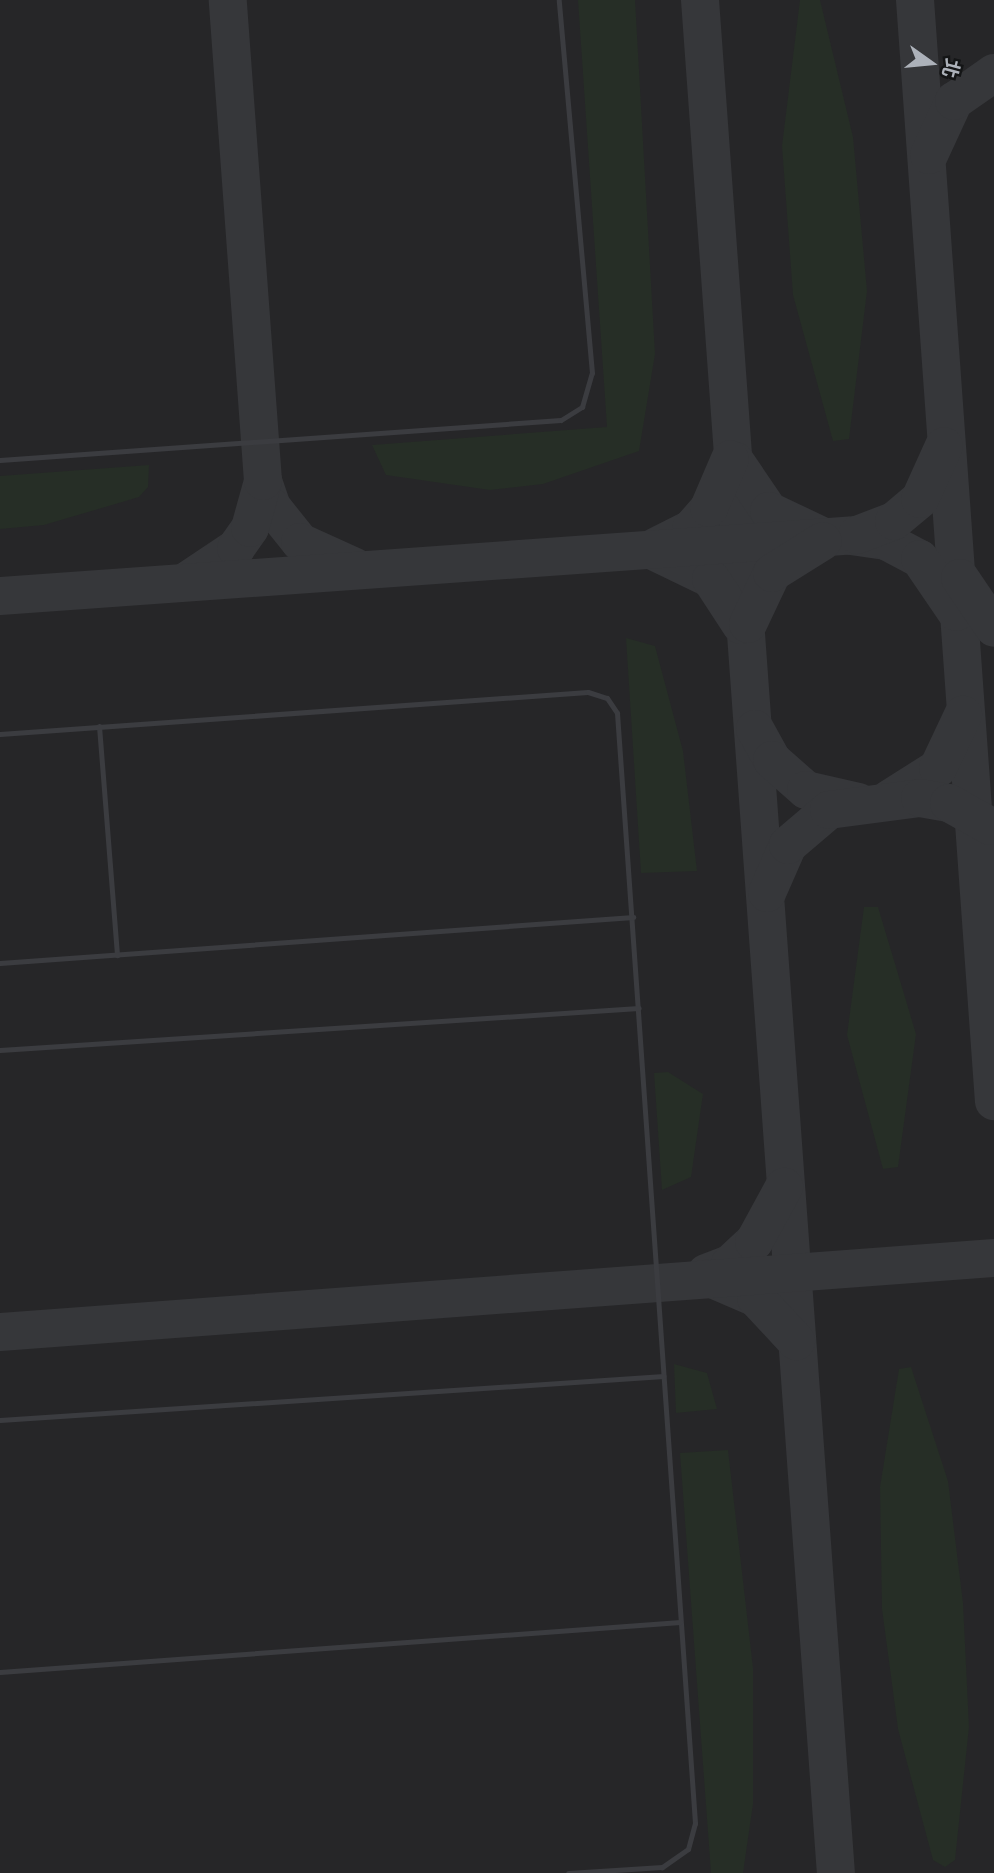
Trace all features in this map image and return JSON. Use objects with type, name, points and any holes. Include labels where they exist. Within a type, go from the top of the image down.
[{"type":"lane","points":[[0,460],[561,420],[582,407],[592,373],[559,0]]},
{"type":"lane","points":[[0,734],[588,692],[607,698],[617,713],[695,1834],[679,1858],[662,1867],[568,1873]]},
{"type":"lane","points":[[99,726],[117,955]]},
{"type":"lane","points":[[0,963],[633,917]]},
{"type":"lane","points":[[0,1049],[639,1008]]},
{"type":"lane","points":[[0,1420],[664,1376]]},
{"type":"lane","points":[[0,1672],[680,1622]]},
{"type":"shaded area","points":[[0,0],[994,0],[994,1873],[0,1873]]},
{"type":"shaded area","points":[[578,0],[635,0],[655,354],[639,451],[543,484],[490,490],[386,475],[372,445],[607,427]]},
{"type":"shaded area","points":[[800,0],[820,0],[853,137],[867,291],[849,439],[833,441],[793,295],[782,146]]},
{"type":"shaded area","points":[[149,465],[148,487],[139,497],[44,525],[0,529],[0,476]]},
{"type":"shaded area","points":[[626,638],[655,646],[683,751],[697,871],[641,873]]},
{"type":"shaded area","points":[[864,907],[878,907],[916,1034],[898,1167],[883,1169],[847,1035]]},
{"type":"shaded area","points":[[668,1072],[703,1094],[691,1177],[662,1190],[654,1073]]},
{"type":"shaded area","points":[[674,1364],[707,1373],[717,1409],[676,1413]]},
{"type":"shaded area","points":[[911,1367],[948,1481],[963,1603],[969,1727],[955,1860],[945,1867],[933,1860],[898,1729],[882,1609],[880,1487],[899,1369]]},
{"type":"shaded area","points":[[728,1450],[753,1668],[753,1804],[743,1873],[711,1873],[680,1453]]},
{"type":"taxiway","points":[[188,580],[236,548],[250,528],[263,481],[228,0]]},
{"type":"taxiway","points":[[700,0],[836,1873]]},
{"type":"taxiway","points":[[915,0],[994,1101]]},
{"type":"taxiway","points":[[929,155],[954,101],[994,73]]},
{"type":"taxiway","points":[[0,596],[857,535],[894,521],[920,499],[944,446]]},
{"type":"taxiway","points":[[655,547],[691,529],[709,508],[730,459]]},
{"type":"taxiway","points":[[735,461],[769,511],[820,535]]},
{"type":"taxiway","points":[[263,481],[272,507],[300,542],[355,567]]},
{"type":"taxiway","points":[[851,536],[886,541],[920,559],[956,612]]},
{"type":"taxiway","points":[[748,624],[772,573],[823,541]]},
{"type":"taxiway","points":[[655,552],[711,579],[741,625]]},
{"type":"taxiway","points":[[960,578],[994,628]]},
{"type":"taxiway","points":[[889,799],[938,768],[963,715]]},
{"type":"taxiway","points":[[755,729],[772,760],[806,790],[859,802]]},
{"type":"taxiway","points":[[767,893],[788,845],[829,810],[920,798],[949,803],[990,826]]},
{"type":"taxiway","points":[[706,1273],[730,1264],[754,1242],[784,1187]]},
{"type":"taxiway","points":[[0,1332],[994,1258]]},
{"type":"taxiway","points":[[710,1278],[756,1298],[796,1341]]}]
